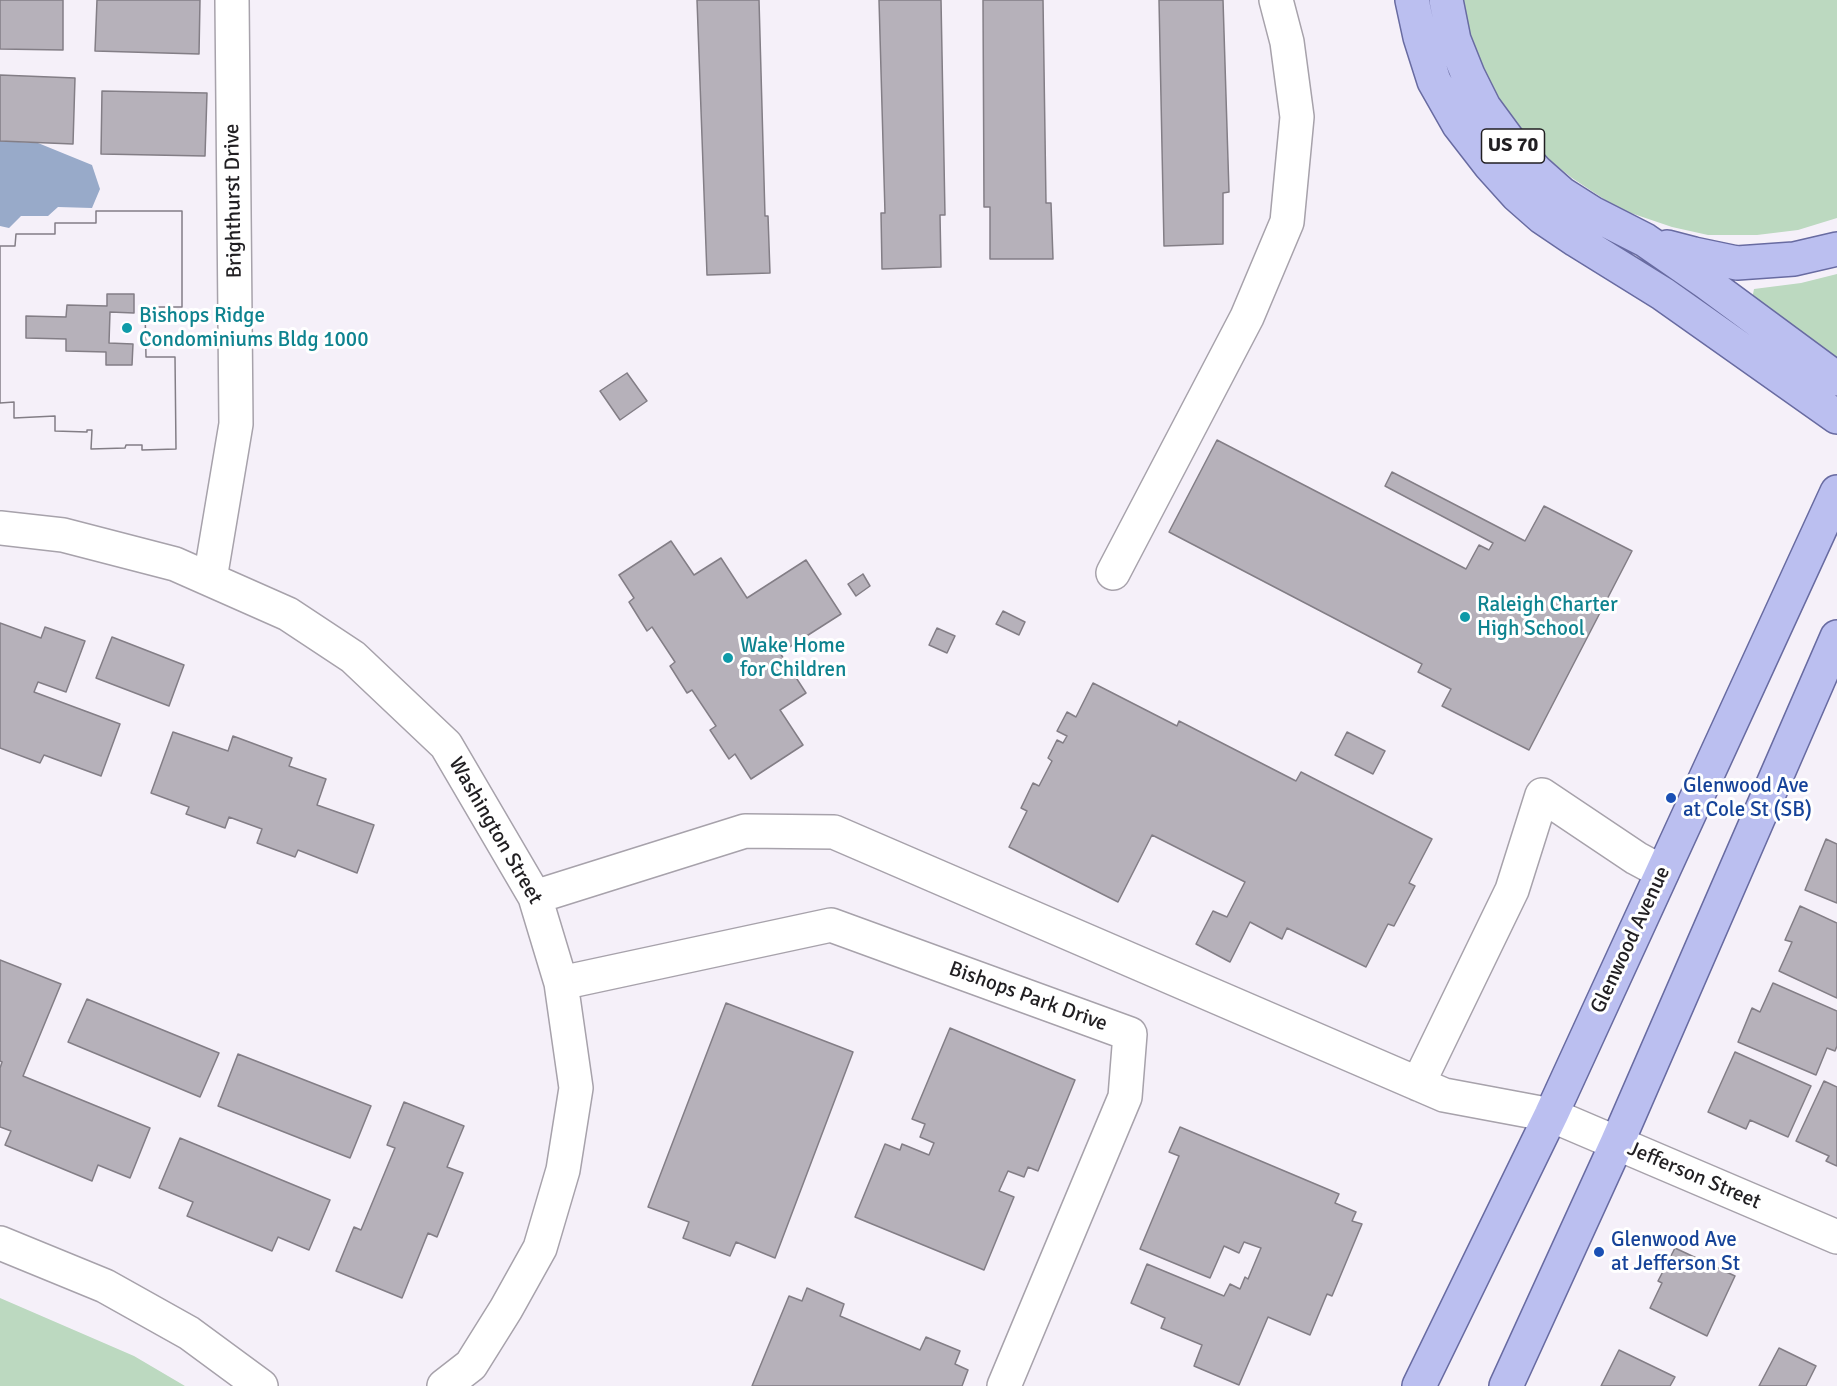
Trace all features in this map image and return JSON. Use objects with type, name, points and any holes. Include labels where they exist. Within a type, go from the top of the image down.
[{"type":"main road","points":[[1412,0],[1420,37],[1434,81],[1459,125],[1517,195],[1567,235],[1664,294],[1837,417]]},
{"type":"main road","name":"US 70","points":[[1446,0],[1454,40],[1484,107],[1509,141],[1536,171],[1562,194],[1592,213],[1646,240],[1694,254],[1737,262],[1794,259],[1837,249]]},
{"type":"main road","points":[[1646,240],[1837,379]]},
{"type":"main road","name":"Glenwood Avenue","points":[[1419,1386],[1551,1115],[1837,492]]},
{"type":"main road","points":[[1506,1386],[1617,1143],[1837,637]]},
{"type":"street","name":"Brighthurst Drive","points":[[210,579],[236,424],[232,0]]},
{"type":"street","points":[[1113,573],[1247,317],[1287,222],[1297,117],[1287,42],[1275,0]]},
{"type":"street","name":"Washington Street","points":[[0,528],[63,535],[175,564],[288,614],[353,657],[446,745],[535,897],[561,983],[576,1088],[563,1170],[540,1248],[471,1365],[444,1386]]},
{"type":"street","points":[[1418,1084],[1512,890],[1542,795],[1636,858],[1662,872]]},
{"type":"street","name":"Jefferson Street","points":[[535,897],[745,831],[834,832],[1444,1095],[1551,1115],[1837,1238]]},
{"type":"street","name":"Bishops Park Drive","points":[[561,983],[831,925],[1130,1034],[1125,1097],[1004,1386]]},
{"type":"street","points":[[0,1243],[105,1286],[189,1333],[261,1386]]},
{"type":"green space","points":[[1463,0],[1837,0],[1837,218],[1798,230],[1757,235],[1708,235],[1672,227],[1619,209],[1572,178],[1531,145],[1506,113],[1484,74],[1467,28]]},
{"type":"green space","points":[[1837,274],[1837,361],[1752,299],[1754,289],[1801,283]]},
{"type":"green space","points":[[0,1298],[134,1356],[185,1386],[0,1386]]},
{"type":"water","points":[[0,141],[38,143],[92,165],[100,189],[92,208],[58,207],[48,216],[21,216],[9,228],[0,226]]},
{"type":"building","points":[[0,0],[63,0],[63,50],[0,49]]},
{"type":"building","points":[[97,0],[200,0],[199,54],[95,51]]},
{"type":"building","points":[[697,0],[759,0],[765,216],[768,216],[770,273],[707,275]]},
{"type":"building","points":[[879,0],[941,0],[945,215],[940,215],[941,267],[882,269],[881,213],[885,213]]},
{"type":"building","points":[[983,0],[1043,0],[1046,203],[1051,203],[1053,259],[990,259],[990,207],[984,207]]},
{"type":"building","points":[[1159,0],[1223,0],[1229,192],[1223,193],[1223,244],[1164,246]]},
{"type":"building","points":[[0,75],[75,78],[73,144],[0,141]]},
{"type":"building","points":[[102,91],[207,93],[205,156],[101,154]]},
{"type":"building","name":"Bishops Ridge Condominiums Bldg 1000","points":[[96,211],[182,211],[182,307],[145,307],[146,357],[175,357],[176,449],[142,450],[142,445],[126,445],[125,448],[91,449],[92,430],[87,430],[87,432],[55,431],[55,416],[14,418],[14,402],[0,403],[0,246],[15,246],[16,234],[55,234],[55,223],[96,223]],"holes":[[[107,294],[134,294],[134,313],[110,312],[109,343],[133,344],[132,365],[106,365],[106,352],[66,351],[66,339],[26,338],[26,316],[66,317],[67,305],[107,306]]]},
{"type":"building","name":"Bishops Ridge Condominiums Bldg 1000","points":[[96,211],[182,211],[182,307],[145,307],[146,357],[175,357],[176,449],[142,450],[142,445],[126,445],[125,448],[91,449],[92,430],[87,430],[87,432],[55,431],[55,416],[14,418],[14,402],[0,403],[0,246],[15,246],[16,234],[55,234],[55,223],[96,223]]},
{"type":"building","points":[[627,373],[647,401],[620,420],[600,391]]},
{"type":"building","name":"Raleigh Charter High School","points":[[1217,440],[1466,569],[1479,545],[1489,550],[1493,543],[1385,486],[1392,472],[1525,541],[1544,506],[1632,551],[1529,750],[1442,706],[1451,689],[1418,672],[1422,664],[1169,532]]},
{"type":"building","name":"Wake Home for Children","points":[[671,541],[694,575],[721,558],[747,598],[806,560],[841,614],[780,653],[806,693],[780,710],[803,745],[751,779],[735,754],[729,759],[710,730],[716,726],[692,690],[687,693],[670,666],[675,662],[652,627],[647,631],[629,602],[634,598],[619,575]]},
{"type":"building","points":[[863,574],[870,586],[856,596],[848,584]]},
{"type":"building","points":[[1003,611],[1025,622],[1019,635],[996,624]]},
{"type":"building","points":[[0,623],[41,638],[45,627],[85,641],[66,692],[38,682],[34,692],[120,724],[101,776],[44,755],[40,763],[0,748]]},
{"type":"building","points":[[937,628],[955,636],[947,653],[929,645]]},
{"type":"building","points":[[112,637],[184,665],[169,706],[96,678]]},
{"type":"building","points":[[1093,683],[1177,726],[1179,721],[1296,781],[1301,772],[1432,839],[1409,883],[1415,886],[1394,926],[1388,924],[1366,967],[1287,928],[1282,939],[1250,922],[1230,962],[1196,944],[1213,911],[1227,917],[1245,882],[1152,835],[1118,902],[1009,847],[1027,811],[1021,808],[1033,783],[1039,786],[1052,761],[1048,758],[1057,740],[1063,743],[1067,736],[1057,731],[1067,712],[1076,717]]},
{"type":"building","points":[[173,732],[228,751],[233,736],[292,758],[289,766],[326,779],[317,805],[374,825],[357,873],[298,850],[295,857],[257,843],[262,829],[229,817],[225,828],[186,814],[189,807],[151,793]]},
{"type":"building","points":[[1347,732],[1385,751],[1373,774],[1335,755]]},
{"type":"building","points":[[1826,839],[1837,844],[1837,903],[1805,890]]},
{"type":"building","points":[[1800,906],[1837,923],[1837,998],[1779,971],[1792,942],[1785,940]]},
{"type":"building","points":[[0,960],[61,984],[23,1076],[150,1128],[130,1178],[98,1165],[92,1181],[5,1145],[11,1131],[0,1127],[0,1068],[2,1062],[0,1061]]},
{"type":"building","points":[[1773,983],[1837,1011],[1837,1046],[1835,1051],[1827,1048],[1816,1075],[1738,1042],[1752,1008],[1760,1012]]},
{"type":"building","points":[[87,999],[219,1053],[200,1097],[68,1042]]},
{"type":"building","points":[[726,1003],[853,1052],[775,1258],[736,1242],[730,1256],[683,1238],[689,1222],[648,1207]]},
{"type":"building","points":[[950,1028],[1075,1080],[1038,1171],[1028,1167],[1024,1177],[1008,1171],[999,1191],[1014,1197],[984,1270],[855,1217],[885,1144],[900,1150],[902,1144],[929,1155],[934,1143],[920,1137],[925,1124],[912,1119]]},
{"type":"building","points":[[1735,1052],[1811,1086],[1788,1137],[1750,1120],[1746,1129],[1708,1112]]},
{"type":"building","points":[[238,1054],[371,1106],[350,1158],[218,1106]]},
{"type":"building","points":[[1824,1081],[1837,1087],[1837,1166],[1826,1161],[1829,1156],[1796,1141]]},
{"type":"building","points":[[404,1102],[464,1126],[447,1167],[463,1173],[437,1237],[428,1233],[402,1298],[336,1271],[354,1227],[361,1230],[395,1148],[387,1145]]},
{"type":"building","points":[[1180,1127],[1339,1194],[1335,1203],[1356,1212],[1352,1221],[1362,1224],[1332,1296],[1327,1294],[1310,1335],[1268,1317],[1239,1385],[1194,1366],[1202,1345],[1161,1328],[1165,1318],[1131,1303],[1147,1264],[1224,1296],[1230,1284],[1240,1289],[1245,1277],[1248,1279],[1261,1248],[1244,1242],[1239,1253],[1224,1246],[1210,1278],[1140,1249],[1179,1156],[1169,1152]]},
{"type":"building","points":[[180,1138],[330,1200],[309,1250],[278,1237],[272,1251],[187,1216],[193,1202],[159,1188]]},
{"type":"building","points":[[1675,1248],[1735,1276],[1707,1336],[1650,1308],[1662,1283],[1658,1281]]},
{"type":"building","points":[[807,1288],[844,1304],[840,1316],[920,1350],[926,1337],[960,1351],[955,1364],[968,1370],[962,1386],[752,1386],[789,1296],[802,1301]]},
{"type":"building","points":[[1779,1348],[1816,1366],[1806,1386],[1759,1386]]},
{"type":"building","points":[[1619,1350],[1675,1377],[1670,1386],[1601,1386]]},
{"type":"place","name":"Bishops Ridge Condominiums Bldg 1000","points":[[127,328]]},
{"type":"place","name":"Raleigh Charter High School","points":[[1465,617]]},
{"type":"place","name":"Wake Home for Children","points":[[728,658]]},
{"type":"place","name":"Glenwood Ave at Cole St (SB)","points":[[1671,798]]},
{"type":"place","name":"Glenwood Ave at Jefferson St","points":[[1599,1252]]}]
